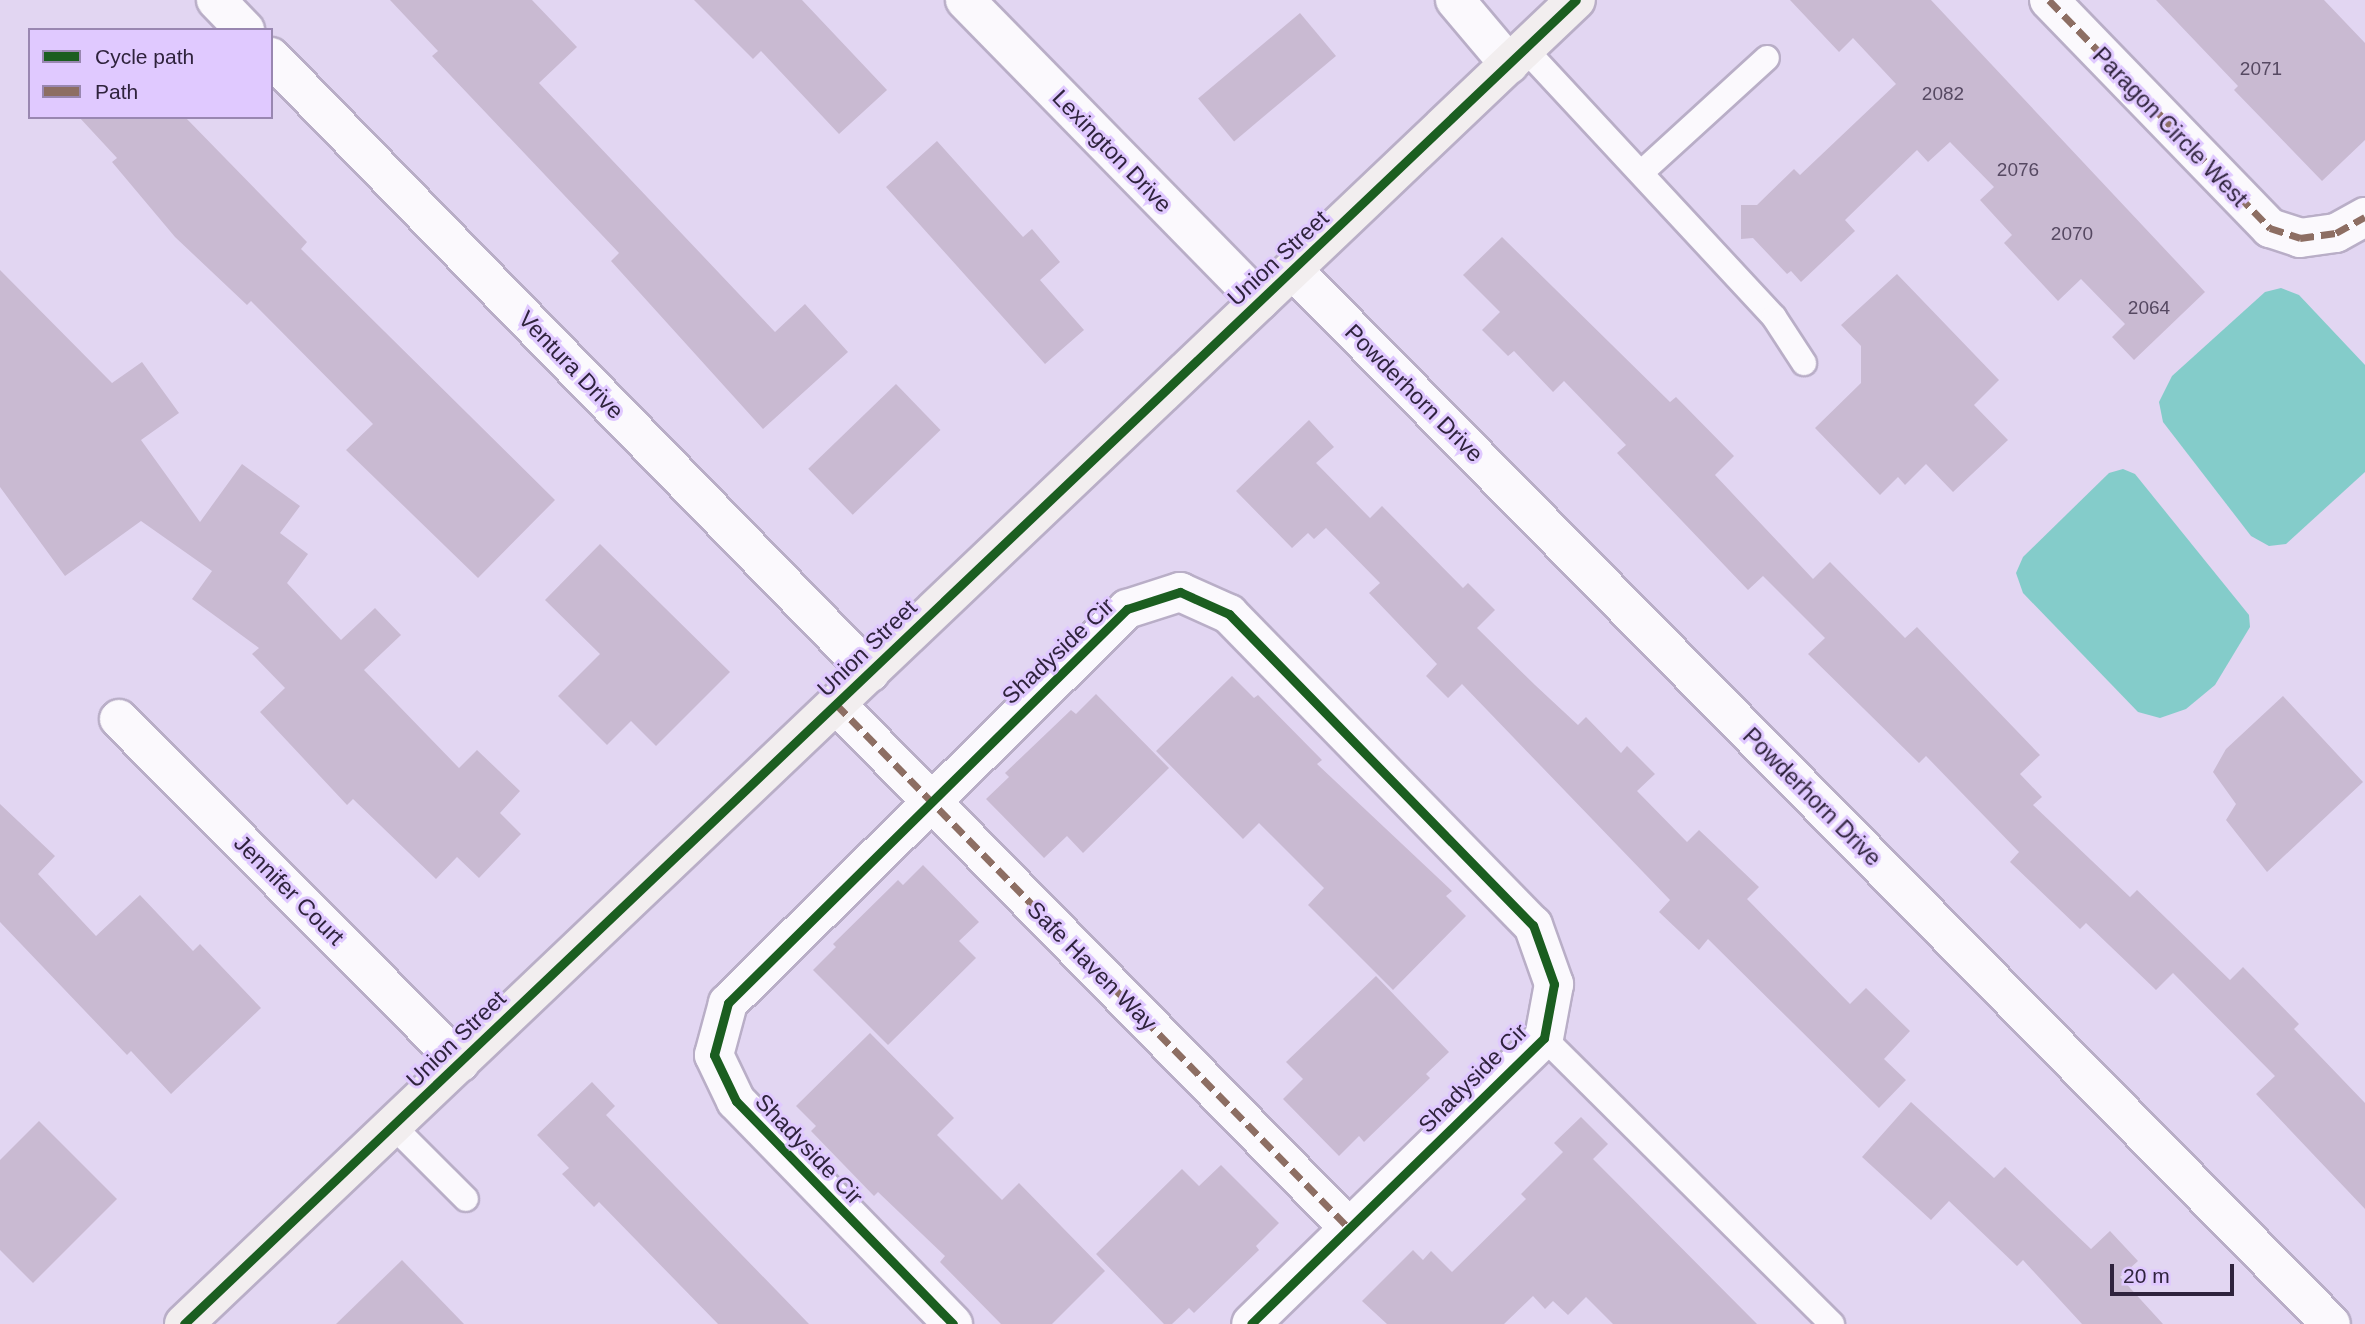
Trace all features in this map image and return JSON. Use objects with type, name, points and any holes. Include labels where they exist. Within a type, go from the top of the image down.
[{"type":"street","points":[[216,0],[242,28]]},
{"type":"street","name":"Lexington Drive","points":[[965,0],[1259,301]]},
{"type":"street","points":[[1455,0],[1517,57]]},
{"type":"street","name":"Union Street","points":[[184,1324],[1576,0]]},
{"type":"street","name":"Paragon Circle West","points":[[2049,0],[2246,208],[2270,228],[2300,238],[2336,233],[2365,217]]},
{"type":"street","name":"Ventura Drive","points":[[273,59],[870,672]]},
{"type":"street","name":"Powderhorn Drive","points":[[1293,270],[2331,1324]]},
{"type":"street","name":"Shadyside Cir","points":[[953,1324],[736,1101],[714,1055],[728,1003],[929,801],[1127,609],[1180,592],[1229,614],[1533,925],[1554,984],[1544,1038],[1251,1324]]},
{"type":"street","name":"Safe Haven Way","points":[[836,704],[1348,1227]]},
{"type":"street","name":"Jennifer Court","points":[[119,719],[460,1062]]},
{"type":"lane","points":[[1517,57],[1642,172],[1774,317],[1804,363]]},
{"type":"lane","points":[[1642,172],[1767,58]]},
{"type":"lane","points":[[1544,1038],[1832,1324]]},
{"type":"lane","points":[[393,1126],[466,1199]]},
{"type":"shaded area","points":[[2281,288],[2299,295],[2365,365],[2365,472],[2286,544],[2269,546],[2251,536],[2163,422],[2159,402],[2172,376],[2265,292]]},
{"type":"shaded area","points":[[2123,469],[2135,474],[2249,615],[2250,627],[2215,685],[2186,709],[2160,718],[2138,712],[2023,593],[2016,573],[2023,557],[2109,473]]},
{"type":"building","points":[[390,0],[532,0],[577,47],[539,83],[775,332],[805,304],[848,352],[763,429],[611,261],[619,253],[432,56],[438,51]]},
{"type":"building","points":[[694,0],[802,0],[887,90],[839,134],[761,51],[753,59]]},
{"type":"building","points":[[1790,0],[1931,0],[2205,292],[2134,360],[2112,337],[2125,324],[2081,279],[2058,301],[2004,243],[2012,235],[1980,200],[1994,187],[1950,142],[1928,162],[1917,150],[1845,220],[1855,231],[1801,282],[1791,271],[1787,274],[1753,238],[1741,239],[1741,205],[1757,205],[1794,169],[1800,175],[1896,84],[1853,38],[1839,52]]},
{"type":"building","points":[[2156,0],[2324,0],[2365,43],[2365,140],[2322,181],[2234,90],[2238,86]]},
{"type":"building","points":[[1300,13],[1336,56],[1234,141],[1198,98]]},
{"type":"building","points":[[81,119],[187,119],[307,242],[301,249],[555,500],[478,578],[346,450],[373,424],[251,301],[247,305],[175,237],[112,162],[117,158]]},
{"type":"building","points":[[937,141],[1023,237],[1032,229],[1060,262],[1040,280],[1084,330],[1045,364],[886,187]]},
{"type":"building","points":[[1502,237],[1670,402],[1676,397],[1734,456],[1715,475],[1813,579],[1830,562],[1905,638],[1917,627],[2040,755],[2020,774],[2042,797],[2033,805],[2130,897],[2137,890],[2230,980],[2243,967],[2299,1024],[2294,1029],[2365,1103],[2365,1209],[2256,1094],[2275,1076],[2173,973],[2156,990],[2086,923],[2080,929],[2010,862],[2019,852],[1926,756],[1919,763],[1808,654],[1825,638],[1763,576],[1748,590],[1617,453],[1626,445],[1564,381],[1553,392],[1514,351],[1508,356],[1482,330],[1500,312],[1463,275]]},
{"type":"building","points":[[0,270],[112,383],[142,362],[179,413],[141,440],[200,522],[242,464],[300,506],[280,533],[308,554],[287,583],[341,640],[375,608],[401,635],[364,670],[459,768],[477,750],[520,791],[500,813],[521,834],[479,878],[457,857],[436,879],[353,799],[347,805],[260,712],[285,688],[252,654],[259,648],[192,599],[212,571],[141,521],[65,576],[0,487]]},
{"type":"building","points":[[1897,274],[1999,380],[1974,405],[2008,440],[1953,492],[1926,464],[1905,485],[1898,477],[1880,495],[1815,428],[1861,383],[1861,346],[1841,325]]},
{"type":"building","points":[[896,384],[940,430],[853,515],[808,469]]},
{"type":"building","points":[[1309,420],[1334,447],[1316,463],[1370,518],[1382,506],[1463,588],[1468,583],[1495,610],[1477,628],[1578,725],[1586,717],[1621,753],[1627,746],[1655,774],[1637,791],[1687,842],[1699,830],[1759,887],[1747,899],[1850,1004],[1866,988],[1910,1031],[1884,1059],[1906,1080],[1879,1108],[1708,939],[1699,950],[1659,912],[1670,900],[1462,684],[1448,698],[1426,676],[1437,664],[1369,593],[1380,583],[1326,528],[1314,539],[1308,533],[1292,548],[1236,491]]},
{"type":"building","points":[[600,544],[730,672],[656,746],[631,721],[607,745],[558,696],[600,654],[545,600]]},
{"type":"building","points":[[1232,676],[1254,698],[1258,695],[1322,760],[1317,764],[1452,891],[1446,896],[1466,916],[1393,990],[1308,905],[1324,888],[1259,823],[1243,839],[1156,751]]},
{"type":"building","points":[[1096,694],[1169,768],[1083,853],[1067,836],[1044,858],[986,799],[1009,777],[1005,773],[1071,710],[1076,714]]},
{"type":"building","points":[[2283,696],[2363,782],[2267,872],[2226,820],[2236,804],[2213,772],[2226,749]]},
{"type":"building","points":[[0,804],[55,856],[38,874],[96,936],[140,895],[193,951],[200,944],[261,1008],[171,1094],[131,1051],[127,1055],[0,922]]},
{"type":"building","points":[[923,865],[979,922],[959,941],[976,958],[888,1045],[813,970],[836,947],[833,944],[898,880],[903,885]]},
{"type":"building","points":[[1376,976],[1449,1052],[1426,1074],[1430,1078],[1364,1142],[1359,1136],[1339,1156],[1283,1099],[1303,1079],[1286,1062]]},
{"type":"building","points":[[870,1033],[954,1118],[937,1135],[1002,1200],[1019,1183],[1105,1271],[1052,1324],[1001,1324],[940,1262],[945,1256],[878,1192],[874,1196],[811,1131],[816,1126],[796,1106]]},
{"type":"building","points":[[592,1082],[615,1106],[606,1115],[809,1324],[718,1324],[599,1202],[594,1207],[562,1174],[569,1168],[537,1135]]},
{"type":"building","points":[[1911,1102],[1994,1178],[2005,1167],[2091,1249],[2110,1231],[2138,1261],[2120,1277],[2163,1324],[2082,1324],[2023,1260],[2017,1266],[1949,1201],[1931,1220],[1862,1157]]},
{"type":"building","points":[[1581,1117],[1608,1144],[1593,1159],[1757,1324],[1613,1324],[1586,1297],[1568,1315],[1553,1301],[1545,1309],[1533,1296],[1504,1324],[1387,1324],[1362,1301],[1413,1250],[1423,1260],[1431,1251],[1452,1272],[1526,1199],[1521,1194],[1563,1152],[1554,1143]]},
{"type":"building","points":[[39,1121],[117,1199],[33,1283],[0,1250],[0,1160]]},
{"type":"building","points":[[1221,1165],[1279,1223],[1256,1246],[1259,1250],[1194,1313],[1189,1308],[1172,1324],[1164,1324],[1096,1254],[1182,1169],[1199,1186]]},
{"type":"building","points":[[402,1260],[464,1324],[336,1324]]},
{"type":"marked path","points":[[2049,0],[2270,228],[2300,238],[2336,233],[2365,217]]},
{"type":"marked path","points":[[836,704],[1348,1227]]},
{"type":"cycle path","points":[[184,1324],[1576,0]]},
{"type":"cycle path","points":[[953,1324],[736,1101],[714,1055],[728,1003],[1127,609],[1180,592],[1229,614],[1533,925],[1554,984],[1544,1038],[1251,1324]]}]
